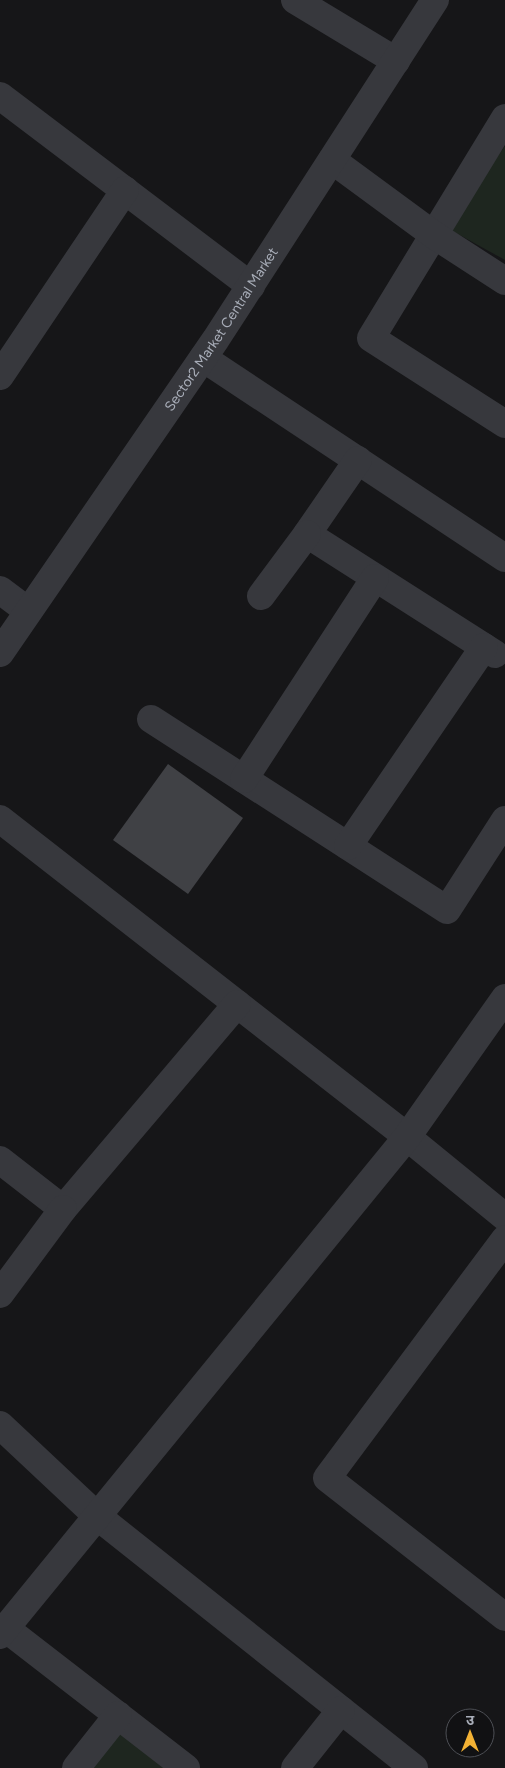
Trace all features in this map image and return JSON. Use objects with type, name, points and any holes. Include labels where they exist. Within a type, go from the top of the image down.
[{"type":"street","points":[[294,0],[396,61]]},
{"type":"street","name":"Sector2 Market Central Market","points":[[0,652],[204,358],[435,0]]},
{"type":"street","points":[[0,96],[251,286]]},
{"type":"street","points":[[505,118],[371,338],[505,424]]},
{"type":"street","points":[[332,160],[434,235],[505,281]]},
{"type":"street","points":[[0,376],[125,190]]},
{"type":"street","points":[[204,358],[504,556]]},
{"type":"street","points":[[261,596],[358,460]]},
{"type":"street","points":[[307,534],[375,578],[497,649],[348,846]]},
{"type":"street","points":[[244,779],[375,578]]},
{"type":"street","points":[[0,590],[28,611]]},
{"type":"street","points":[[151,719],[448,910],[505,820]]},
{"type":"street","points":[[0,819],[407,1137],[505,1217]]},
{"type":"street","points":[[186,1768],[118,1715],[3,1631],[407,1137],[505,998]]},
{"type":"street","points":[[0,1294],[63,1210],[237,1004]]},
{"type":"street","points":[[0,1160],[63,1210]]},
{"type":"street","points":[[505,1239],[327,1478],[505,1617]]},
{"type":"street","points":[[0,1425],[97,1516],[414,1768]]},
{"type":"street","points":[[295,1768],[341,1710]]},
{"type":"street","points":[[76,1768],[118,1715]]},
{"type":"shaded area","points":[[505,146],[505,260],[447,228]]},
{"type":"shaded area","points":[[119,1733],[165,1768],[90,1768]]},
{"type":"building","points":[[168,764],[243,818],[188,894],[113,840]]}]
